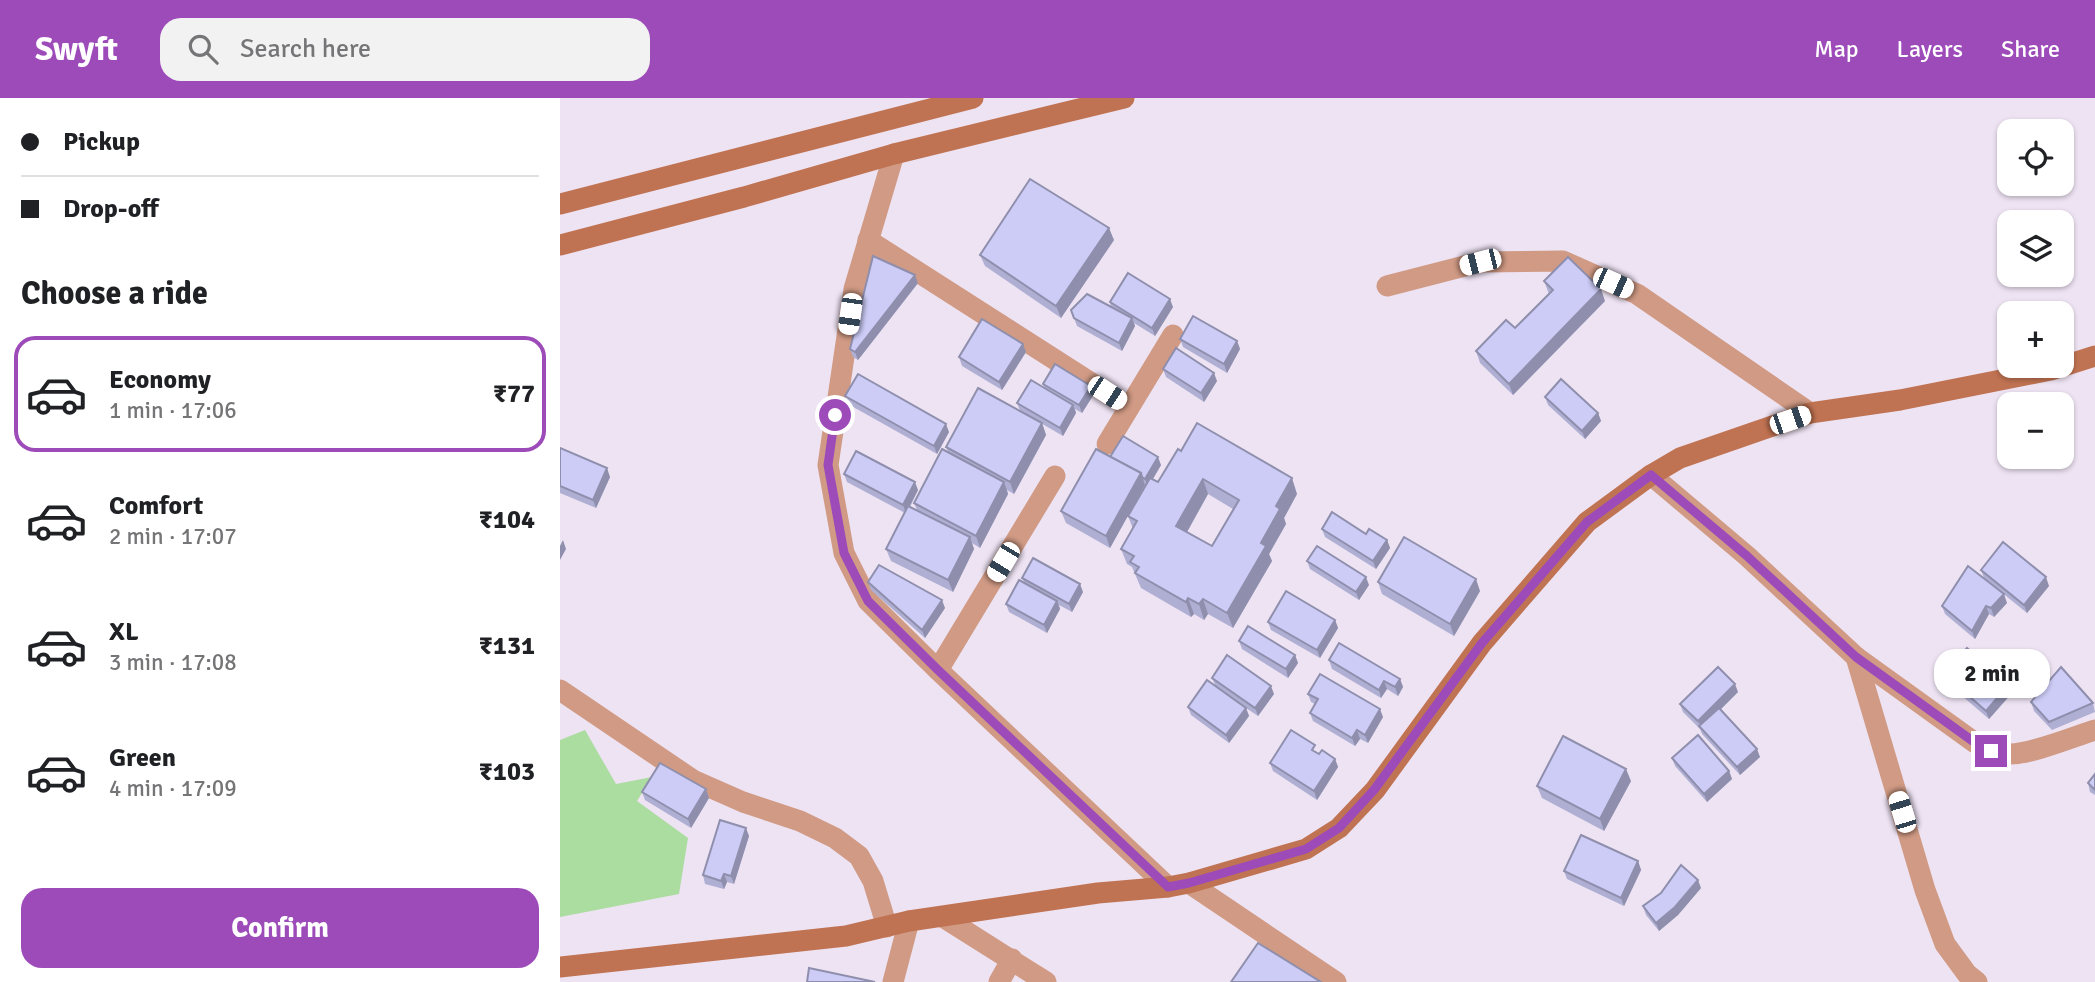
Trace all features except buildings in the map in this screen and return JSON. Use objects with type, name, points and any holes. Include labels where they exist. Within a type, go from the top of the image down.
[{"type":"street","points":[[560,204],[905,106],[973,98]]},
{"type":"street","points":[[560,245],[894,154],[1125,98]]},
{"type":"street","points":[[894,154],[854,289],[828,465],[844,553],[868,601],[938,670],[1179,885],[1336,982]]},
{"type":"street","points":[[868,240],[1129,407]]},
{"type":"street","points":[[1387,286],[1480,262],[1563,261],[1637,294],[1810,413]]},
{"type":"street","points":[[1107,444],[1173,335]]},
{"type":"street","points":[[560,967],[846,936],[909,921],[1098,893],[1179,885],[1306,849],[1339,828],[1374,790],[1482,643],[1587,522],[1651,475],[1680,458],[1810,413],[2050,370],[2095,356]]},
{"type":"street","points":[[1651,475],[1747,556],[1856,657],[1974,742],[1991,751],[2011,754],[2095,730]]},
{"type":"street","points":[[938,670],[1055,476]]},
{"type":"street","points":[[1856,657],[1925,890],[1945,944],[1967,974],[1977,982]]},
{"type":"street","points":[[560,690],[693,780],[743,802],[800,821],[835,838],[859,856],[873,881],[887,927]]},
{"type":"street","points":[[943,917],[1046,982]]},
{"type":"street","points":[[893,982],[909,921]]},
{"type":"street","points":[[999,982],[1012,960]]},
{"type":"green space","points":[[585,730],[616,784],[652,777],[637,801],[688,838],[679,894],[560,917],[560,740]]},
{"type":"route","points":[[835,415],[828,465],[844,553],[868,601],[1168,887],[1306,849],[1339,828],[1374,790],[1482,643],[1587,522],[1651,475],[1747,556],[1856,657],[1974,742],[1991,751]]}]
